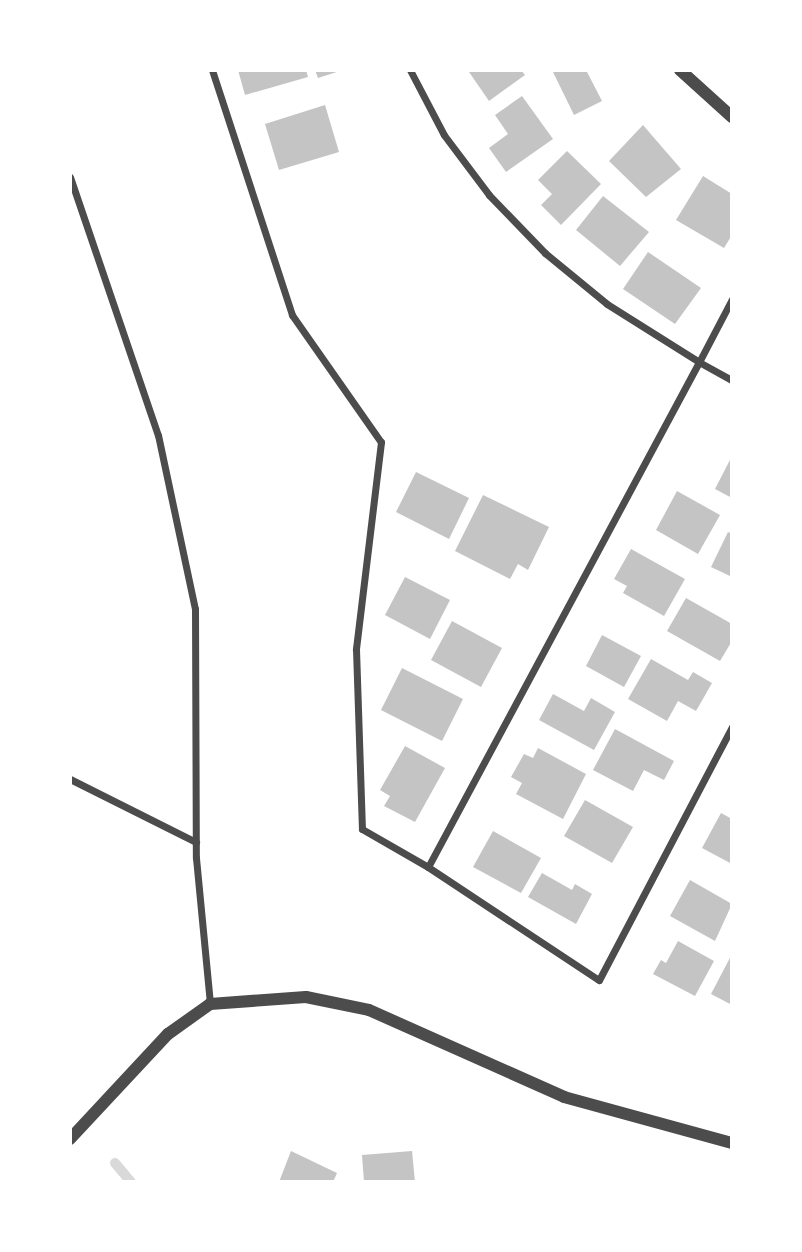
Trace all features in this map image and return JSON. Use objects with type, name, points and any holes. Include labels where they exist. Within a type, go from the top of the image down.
[{"type":"street","points":[[212,70],[292,315],[381,442],[356,649],[362,829],[428,867],[599,980],[732,727]]},
{"type":"street","points":[[411,70],[444,135],[489,195],[545,253],[607,304],[732,380]]},
{"type":"street","points":[[680,70],[732,117]]},
{"type":"street","points":[[70,177],[158,435],[195,609],[196,842],[210,1004]]},
{"type":"street","points":[[428,867],[732,299]]},
{"type":"street","points":[[70,779],[196,842]]},
{"type":"street","points":[[70,1139],[169,1034],[210,1004],[306,997],[369,1010],[565,1097],[732,1143]]},
{"type":"building","points":[[238,70],[306,70],[308,77],[245,95]]},
{"type":"building","points":[[315,70],[340,70],[340,71],[318,78]]},
{"type":"building","points":[[521,70],[525,75],[489,101],[469,72]]},
{"type":"building","points":[[552,70],[586,70],[602,101],[574,115]]},
{"type":"building","points":[[522,96],[553,139],[506,172],[489,148],[508,134],[495,115]]},
{"type":"building","points":[[325,105],[339,152],[279,170],[265,124]]},
{"type":"building","points":[[643,125],[681,169],[646,197],[609,161]]},
{"type":"building","points":[[567,151],[601,184],[561,225],[541,205],[552,194],[538,180]]},
{"type":"building","points":[[703,176],[732,194],[732,235],[724,248],[676,220]]},
{"type":"building","points":[[603,196],[649,232],[620,266],[576,230]]},
{"type":"building","points":[[648,252],[701,288],[675,324],[623,289]]},
{"type":"building","points":[[732,456],[732,498],[715,489]]},
{"type":"building","points":[[416,472],[469,498],[449,539],[396,512]]},
{"type":"building","points":[[677,491],[720,515],[698,554],[656,530]]},
{"type":"building","points":[[483,495],[549,527],[528,570],[518,564],[510,579],[455,551]]},
{"type":"building","points":[[728,532],[732,534],[732,577],[711,567]]},
{"type":"building","points":[[631,549],[685,579],[664,616],[623,593],[627,586],[614,579]]},
{"type":"building","points":[[405,577],[450,600],[430,639],[385,615]]},
{"type":"building","points":[[686,598],[732,624],[732,641],[720,661],[667,631]]},
{"type":"building","points":[[452,621],[502,648],[481,687],[431,660]]},
{"type":"building","points":[[602,635],[641,656],[624,687],[586,666]]},
{"type":"building","points":[[651,659],[688,680],[693,672],[712,683],[696,711],[678,701],[667,721],[628,699]]},
{"type":"building","points":[[402,668],[463,699],[442,741],[381,710]]},
{"type":"building","points":[[553,694],[584,711],[591,698],[615,712],[594,750],[539,720]]},
{"type":"building","points":[[615,729],[674,761],[664,780],[644,770],[633,791],[593,770]]},
{"type":"building","points":[[405,746],[445,768],[415,822],[384,806],[390,796],[380,790]]},
{"type":"building","points":[[538,748],[586,774],[563,819],[516,794],[522,783],[511,777],[524,754],[533,758]]},
{"type":"building","points":[[585,800],[633,827],[612,863],[564,836]]},
{"type":"building","points":[[721,813],[732,819],[732,864],[702,848]]},
{"type":"building","points":[[493,831],[541,858],[521,893],[473,867]]},
{"type":"building","points":[[542,873],[572,890],[575,884],[592,894],[576,924],[528,897]]},
{"type":"building","points":[[690,880],[732,904],[715,941],[670,916]]},
{"type":"building","points":[[678,941],[714,961],[695,996],[653,974],[661,960],[666,963]]},
{"type":"building","points":[[732,954],[732,1005],[711,994]]},
{"type":"building","points":[[291,1151],[337,1173],[333,1182],[279,1182]]},
{"type":"building","points":[[412,1151],[415,1182],[364,1182],[362,1155]]},
{"type":"waterway","points":[[115,1163],[131,1182]]}]
